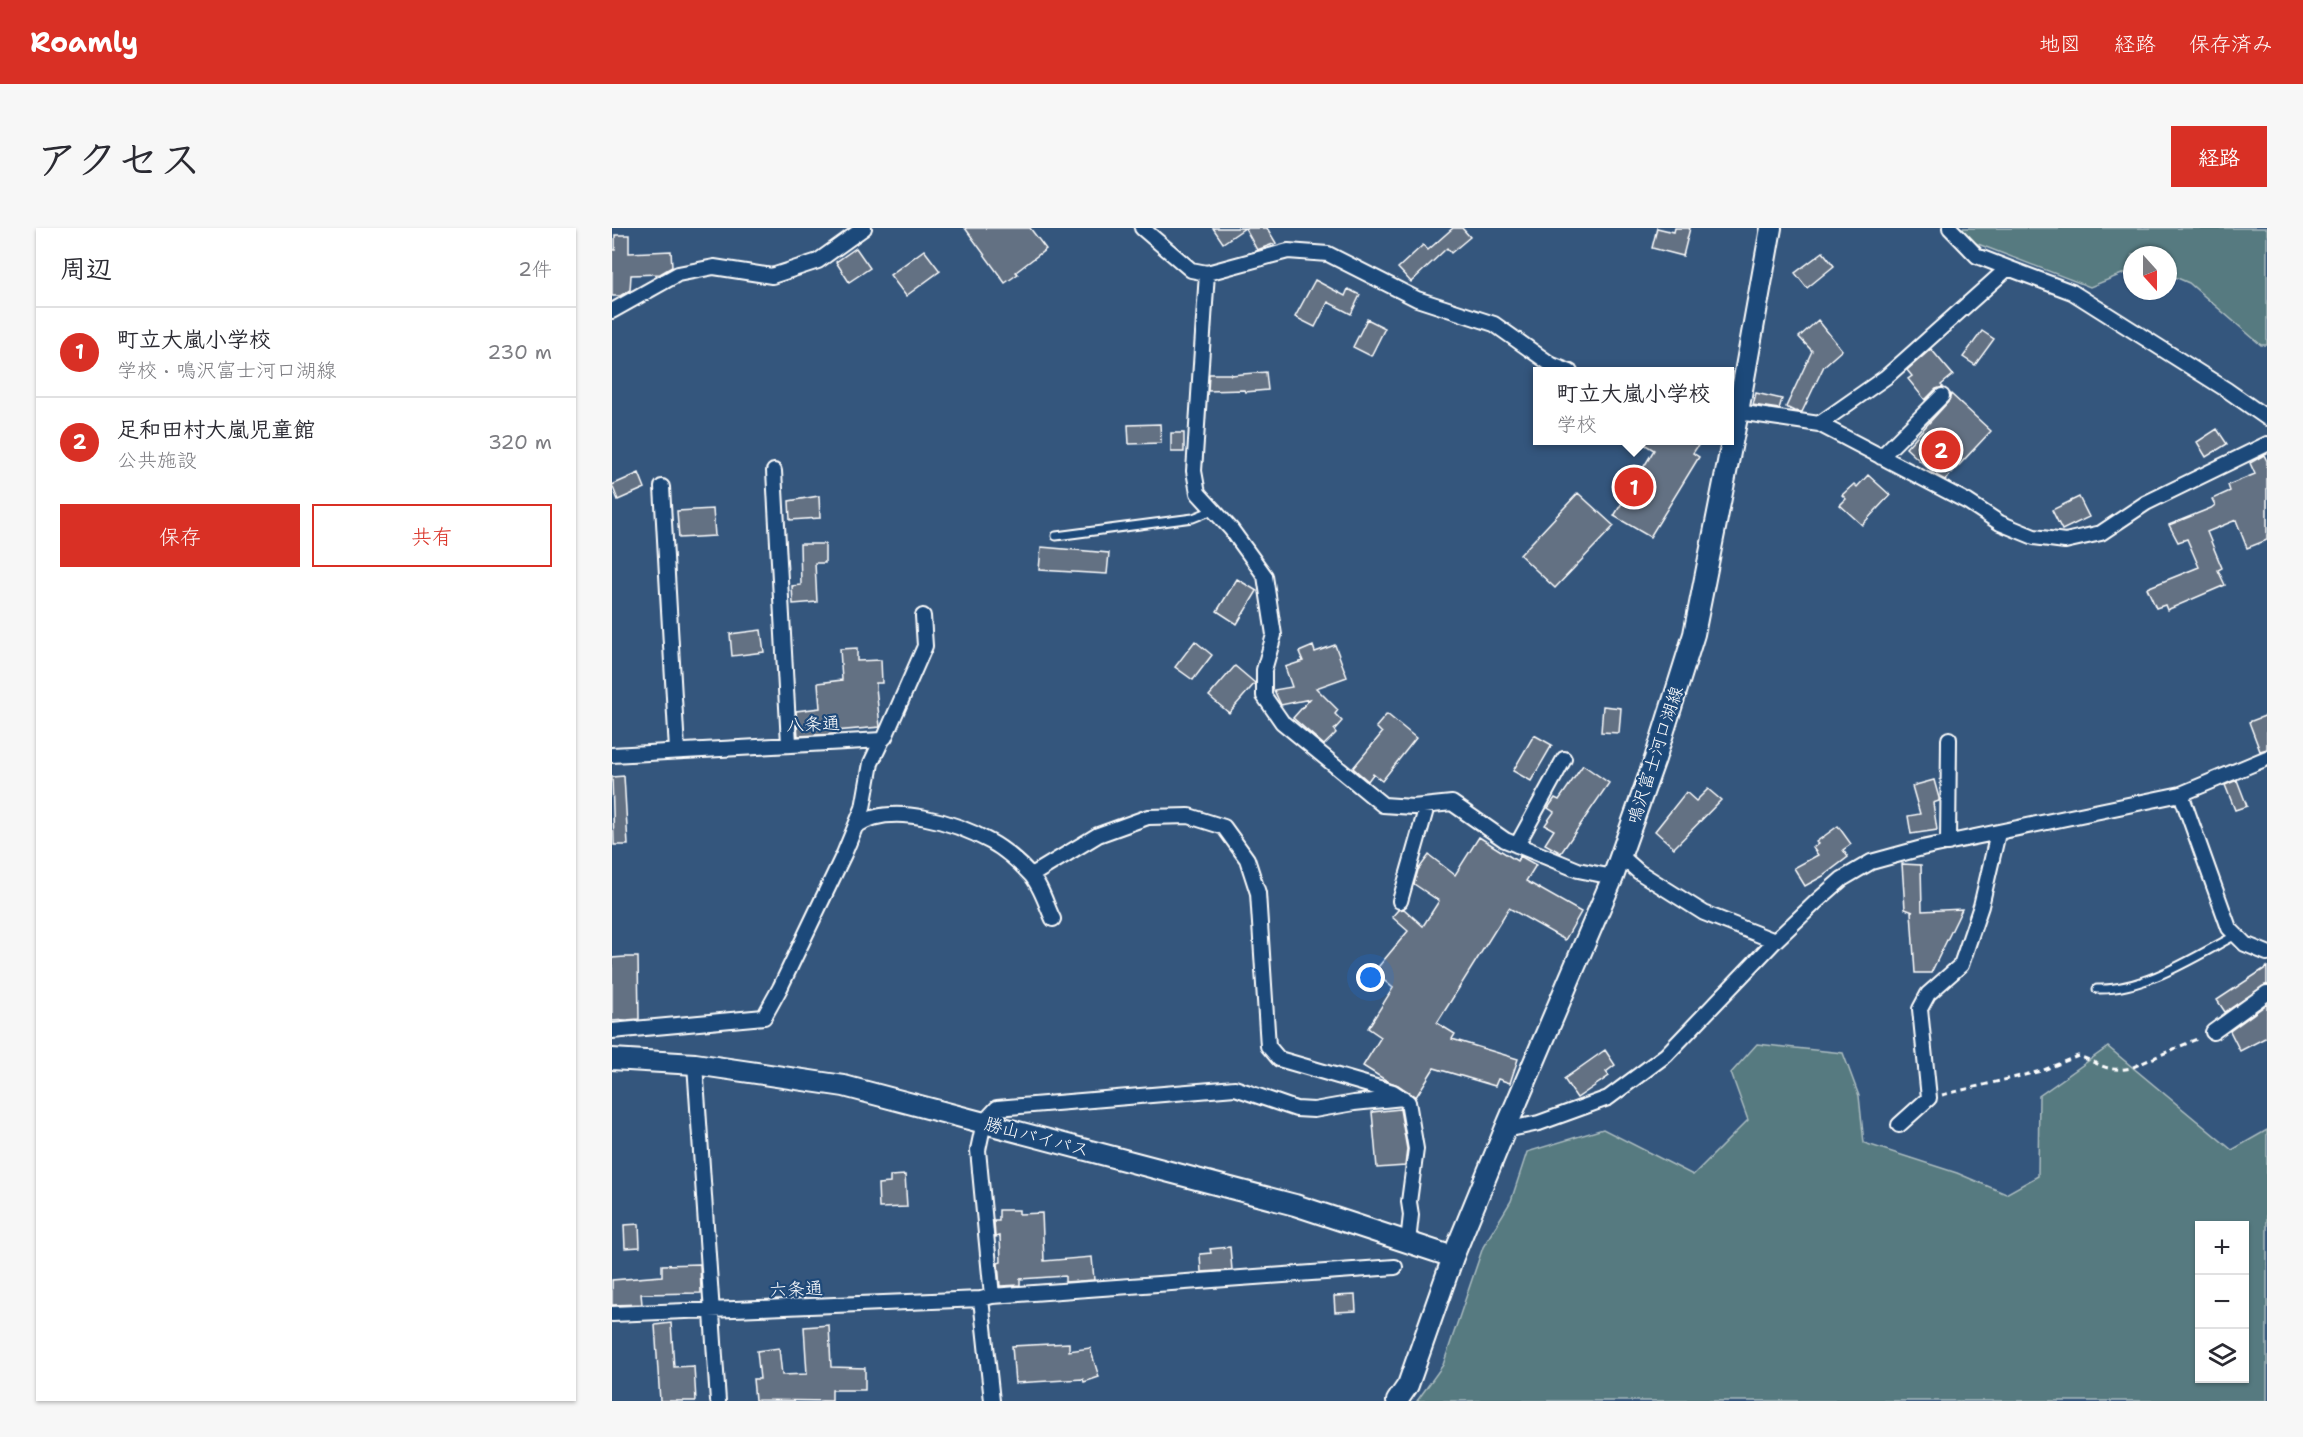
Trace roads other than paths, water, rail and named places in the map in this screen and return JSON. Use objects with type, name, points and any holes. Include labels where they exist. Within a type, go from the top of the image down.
[{"type":"main road","name":"鳴沢富士河口湖線","points":[[1736,399],[1771,228]]},
{"type":"main road","name":"鳴沢富士河口湖線","points":[[1397,1401],[1408,1385],[1453,1257],[1613,877],[1655,759],[1694,634],[1728,445]]},
{"type":"main road","name":"勝山バイパス","points":[[612,1059],[695,1064],[844,1086],[1295,1205],[1453,1257]]},
{"type":"street","points":[[612,311],[678,274],[714,267],[772,276],[818,261],[864,228]]},
{"type":"street","points":[[1142,228],[1191,270],[1207,273],[1288,251],[1328,254],[1417,298],[1494,324],[1557,367]]},
{"type":"street","points":[[1950,228],[1977,256],[2072,292],[2227,390],[2267,418]]},
{"type":"street","points":[[1819,424],[1886,377],[2008,268]]},
{"type":"street","points":[[1207,273],[1194,471],[1198,493],[1231,529],[1265,576],[1274,635],[1264,670],[1264,696],[1276,714],[1282,722],[1383,805],[1427,806],[1452,803],[1505,840],[1578,870],[1613,877]]},
{"type":"street","points":[[1881,457],[1942,396]]},
{"type":"street","points":[[1736,399],[1819,424],[1968,502],[2000,523],[2034,537],[2065,541],[2101,533],[2146,503],[2267,444]]},
{"type":"street","points":[[774,471],[789,743]]},
{"type":"street","points":[[662,487],[677,750]]},
{"type":"street","points":[[612,1031],[764,1017],[795,957],[856,826],[863,808],[871,763],[885,737],[925,646],[923,616]]},
{"type":"street","points":[[1948,843],[1949,739]]},
{"type":"street","name":"八条通","points":[[612,755],[789,743],[882,740]]},
{"type":"street","points":[[1505,1130],[1539,1123],[1608,1098],[1666,1055],[1774,942],[1842,879],[1871,862],[1948,843],[2181,794],[2267,758]]},
{"type":"street","points":[[1517,844],[1564,759]]},
{"type":"street","points":[[2181,794],[2229,928],[2245,944],[2267,953]]},
{"type":"street","points":[[1400,901],[1427,806]]},
{"type":"street","points":[[856,826],[865,819],[922,816],[965,830],[993,843],[1032,875],[1053,919]]},
{"type":"street","points":[[1032,875],[1098,835],[1148,817],[1189,816],[1224,827],[1247,859],[1258,893],[1268,1046],[1279,1059],[1393,1092],[1408,1102],[1416,1149],[1409,1202],[1411,1215],[1408,1242]]},
{"type":"street","points":[[1899,1125],[1929,1098],[1920,1009],[1928,994],[1961,965],[1981,906],[1998,833]]},
{"type":"street","points":[[1621,856],[1639,872],[1704,913],[1774,942]]},
{"type":"street","points":[[2213,1032],[2267,993]]},
{"type":"street","points":[[695,1064],[718,1401]]},
{"type":"street","points":[[992,1401],[978,1150],[984,1122],[997,1108],[1235,1088],[1296,1109],[1314,1110],[1403,1098]]},
{"type":"street","name":"六条通","points":[[612,1314],[986,1297],[1395,1267]]},
{"type":"lane","points":[[1056,536],[1193,518],[1213,510]]},
{"type":"lane","points":[[2097,989],[2137,983],[2183,964],[2236,935]]},
{"type":"place","name":"足和田村大嵐児童館","points":[[1941,450]]},
{"type":"place","name":"町立大嵐小学校","points":[[1634,487]]}]
